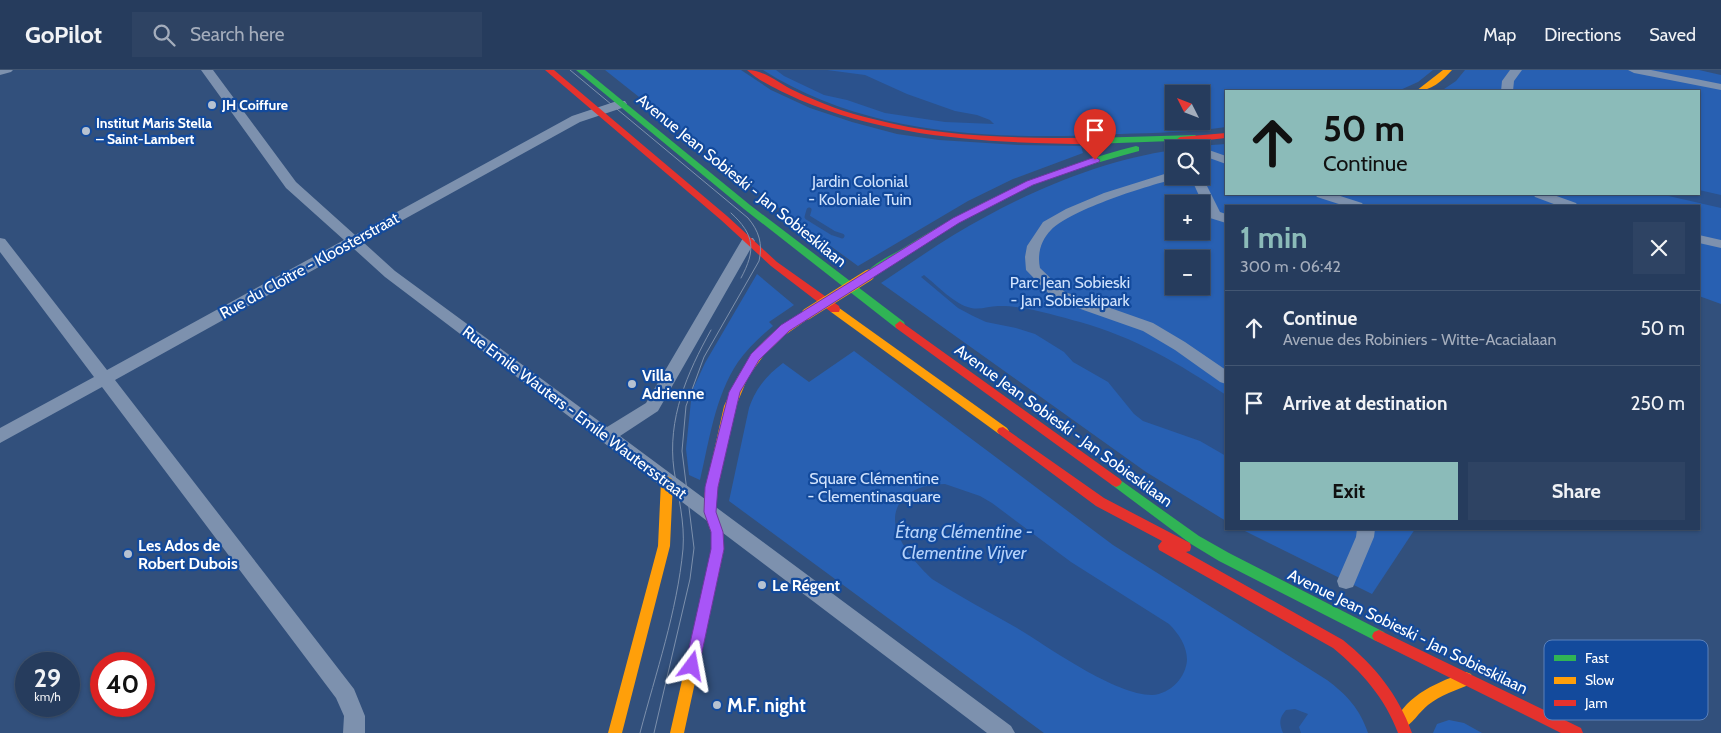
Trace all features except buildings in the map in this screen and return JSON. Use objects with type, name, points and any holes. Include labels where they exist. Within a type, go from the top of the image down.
[{"type":"street","points":[[0,72],[7,70]]},
{"type":"street","name":"Rue Emile Wauters - Emile Wautersstraat","points":[[207,70],[291,185],[390,274],[1004,733]]},
{"type":"street","name":"Avenue Jean Sobieski - Jan Sobieskilaan","points":[[549,70],[774,264],[1100,502],[1309,614]]},
{"type":"street","name":"Avenue Jean Sobieski - Jan Sobieskilaan","points":[[580,70],[747,207],[891,318],[1195,540],[1333,614],[1544,717]]},
{"type":"street","points":[[751,70],[784,89],[827,108],[870,122],[915,132],[1046,141],[1165,143]]},
{"type":"street","points":[[1422,90],[1434,83],[1448,70]]},
{"type":"street","points":[[1507,90],[1508,81],[1516,70]]},
{"type":"street","points":[[1634,70],[1721,87]]},
{"type":"street","name":"Rue du Cloître - Kloosterstraat","points":[[0,436],[576,119],[621,104]]},
{"type":"street","points":[[1207,140],[1225,135]]},
{"type":"street","points":[[677,733],[718,549],[717,532],[710,512],[711,487],[735,392],[746,371],[763,347],[785,328],[956,220],[1030,183],[1112,155],[1165,148]]},
{"type":"street","points":[[1210,164],[1221,158]]},
{"type":"street","points":[[1165,178],[1122,192],[1054,221],[1043,232],[1032,250],[1033,270],[1060,296],[1148,327],[1180,346],[1225,377]]},
{"type":"street","points":[[1200,185],[1215,215],[1225,219]]},
{"type":"street","points":[[1326,195],[1354,205]]},
{"type":"street","points":[[1543,195],[1568,205]]},
{"type":"street","points":[[1700,239],[1721,244]]},
{"type":"street","points":[[607,436],[652,407],[748,241]]},
{"type":"street","points":[[0,242],[343,691],[354,711],[356,720],[354,733]]},
{"type":"street","points":[[615,733],[664,546],[667,481]]},
{"type":"street","points":[[1116,510],[1148,536],[1178,555],[1358,659],[1378,681],[1404,727]]},
{"type":"street","points":[[1346,581],[1365,537],[1366,530]]},
{"type":"street","points":[[1404,727],[1419,701],[1430,692],[1443,682],[1466,679]]},
{"type":"street","name":"Avenue Jean Sobieski - Jan Sobieskilaan","points":[[1443,682],[1464,693]]},
{"type":"street","name":"Avenue Jean Sobieski - Jan Sobieskilaan","points":[[1550,720],[1576,733]]},
{"type":"green space","name":"Jardin Colonial - Koloniale Tuin","points":[[605,70],[741,70],[771,90],[810,108],[897,134],[939,140],[1018,145],[1081,146],[1083,153],[1013,179],[968,201],[858,266],[788,215]]},
{"type":"green space","points":[[763,70],[1433,70],[1418,82],[1400,90],[1225,90],[1225,127],[1210,129],[1210,85],[1165,85],[1165,130],[1196,130],[1186,131],[1028,136],[936,129],[890,121],[846,109],[804,92]]},
{"type":"green space","name":"Parc Jean Sobieski - Jan Sobieskipark","points":[[1465,70],[1699,70],[1721,75],[1721,304],[1700,296],[1700,205],[1225,205],[1225,520],[1146,472],[881,283],[973,223],[1031,194],[1101,167],[1165,152],[1165,185],[1210,185],[1210,145],[1225,144],[1225,195],[1700,195],[1700,90],[1442,90],[1456,81]]},
{"type":"green space","points":[[757,274],[794,305],[769,322],[773,326],[746,352],[730,375],[718,404],[700,480],[689,475],[686,449],[692,391],[705,363]]},
{"type":"green space","name":"Square Clémentine - Clementinasquare","points":[[854,351],[1113,545],[1327,680],[1352,703],[1365,724],[1368,733],[1044,733],[729,501],[749,408],[762,383],[783,363],[809,382]]},
{"type":"green space","points":[[1243,530],[1414,530],[1372,594]]},
{"type":"green space","points":[[1449,720],[1464,723],[1482,733],[1433,733],[1437,724]]},
{"type":"water","points":[[776,70],[827,70],[865,75],[907,94],[955,111],[977,115],[990,120],[994,124],[945,122],[885,113],[847,100],[824,95],[784,76]]},
{"type":"water","points":[[1700,190],[1721,195],[1721,208],[1664,195],[1700,195]]},
{"type":"water","points":[[924,275],[952,299],[971,308],[1007,306],[1039,311],[1100,328],[1156,352],[1225,394],[1225,455],[1200,441],[1143,421],[1134,414],[1108,382],[1073,362],[1064,352],[1035,334],[986,322],[973,316],[958,308],[921,277]]},
{"type":"water","name":"Étang Clémentine - Clementine Vijver","points":[[945,484],[980,496],[992,503],[1071,562],[1169,624],[1182,640],[1187,655],[1184,672],[1176,684],[1165,692],[1152,695],[1137,693],[1120,687],[1083,669],[932,579],[916,562],[901,540],[896,529],[895,518],[898,507],[909,494],[924,487]]},
{"type":"water","points":[[1295,709],[1308,714],[1299,727],[1301,733],[1283,733],[1280,723],[1282,716],[1286,710]]},
{"type":"waterway","points":[[809,210],[807,217],[833,233],[842,236]]},
{"type":"tram line","points":[[570,70],[748,218],[755,228],[760,243],[759,261],[704,357],[686,406],[682,451],[694,548],[690,579],[654,733]]},
{"type":"tram line","points":[[731,213],[745,228],[751,243],[749,259],[741,278]]},
{"type":"tram line","points":[[640,733],[671,619],[683,549],[682,519],[674,470],[673,451],[676,415],[687,380],[711,330]]},
{"type":"traffic: fast","points":[[580,70],[747,207],[900,325]]},
{"type":"traffic: fast","points":[[1092,141],[1195,138]]},
{"type":"traffic: fast","points":[[869,275],[941,229],[1004,195],[1060,172],[1136,149]]},
{"type":"traffic: fast","points":[[1116,482],[1195,540],[1224,557],[1379,636]]},
{"type":"traffic: slow","points":[[1422,90],[1434,83],[1448,70]]},
{"type":"traffic: slow","points":[[807,314],[869,275]]},
{"type":"traffic: slow","points":[[835,309],[1003,431]]},
{"type":"traffic: slow","points":[[677,733],[718,549],[717,532],[710,512],[710,496],[730,406],[743,376],[760,352],[781,332],[807,314]]},
{"type":"traffic: slow","points":[[615,733],[664,546],[667,481]]},
{"type":"traffic: slow","points":[[1402,722],[1415,707],[1430,695],[1466,679]]},
{"type":"traffic: jam","points":[[549,70],[724,218],[774,264],[835,309]]},
{"type":"traffic: jam","points":[[751,70],[789,92],[830,109],[872,122],[915,131],[1004,140],[1092,141]]},
{"type":"traffic: jam","points":[[1180,140],[1225,135]]},
{"type":"traffic: jam","points":[[900,325],[1116,482]]},
{"type":"traffic: jam","points":[[1003,431],[1100,502],[1185,547]]},
{"type":"traffic: jam","points":[[1164,546],[1338,644],[1379,683],[1394,706],[1405,733]]},
{"type":"traffic: jam","points":[[1379,636],[1544,717]]},
{"type":"traffic: jam","points":[[1550,720],[1576,733]]},
{"type":"place","name":"JH Coiffure","points":[[212,105]]},
{"type":"place","name":"Institut Maris Stella – Saint-Lambert","points":[[86,131]]},
{"type":"place","name":"Villa Adrienne","points":[[632,384]]},
{"type":"place","name":"Les Ados de Robert Dubois","points":[[128,554]]},
{"type":"place","name":"Le Régent","points":[[762,585]]},
{"type":"place","name":"M.F. night","points":[[717,705]]},
{"type":"route","points":[[692,666],[718,549],[717,532],[709,504],[711,487],[730,406],[735,392],[755,357],[763,347],[785,328],[956,220],[1030,183],[1095,160]]}]
